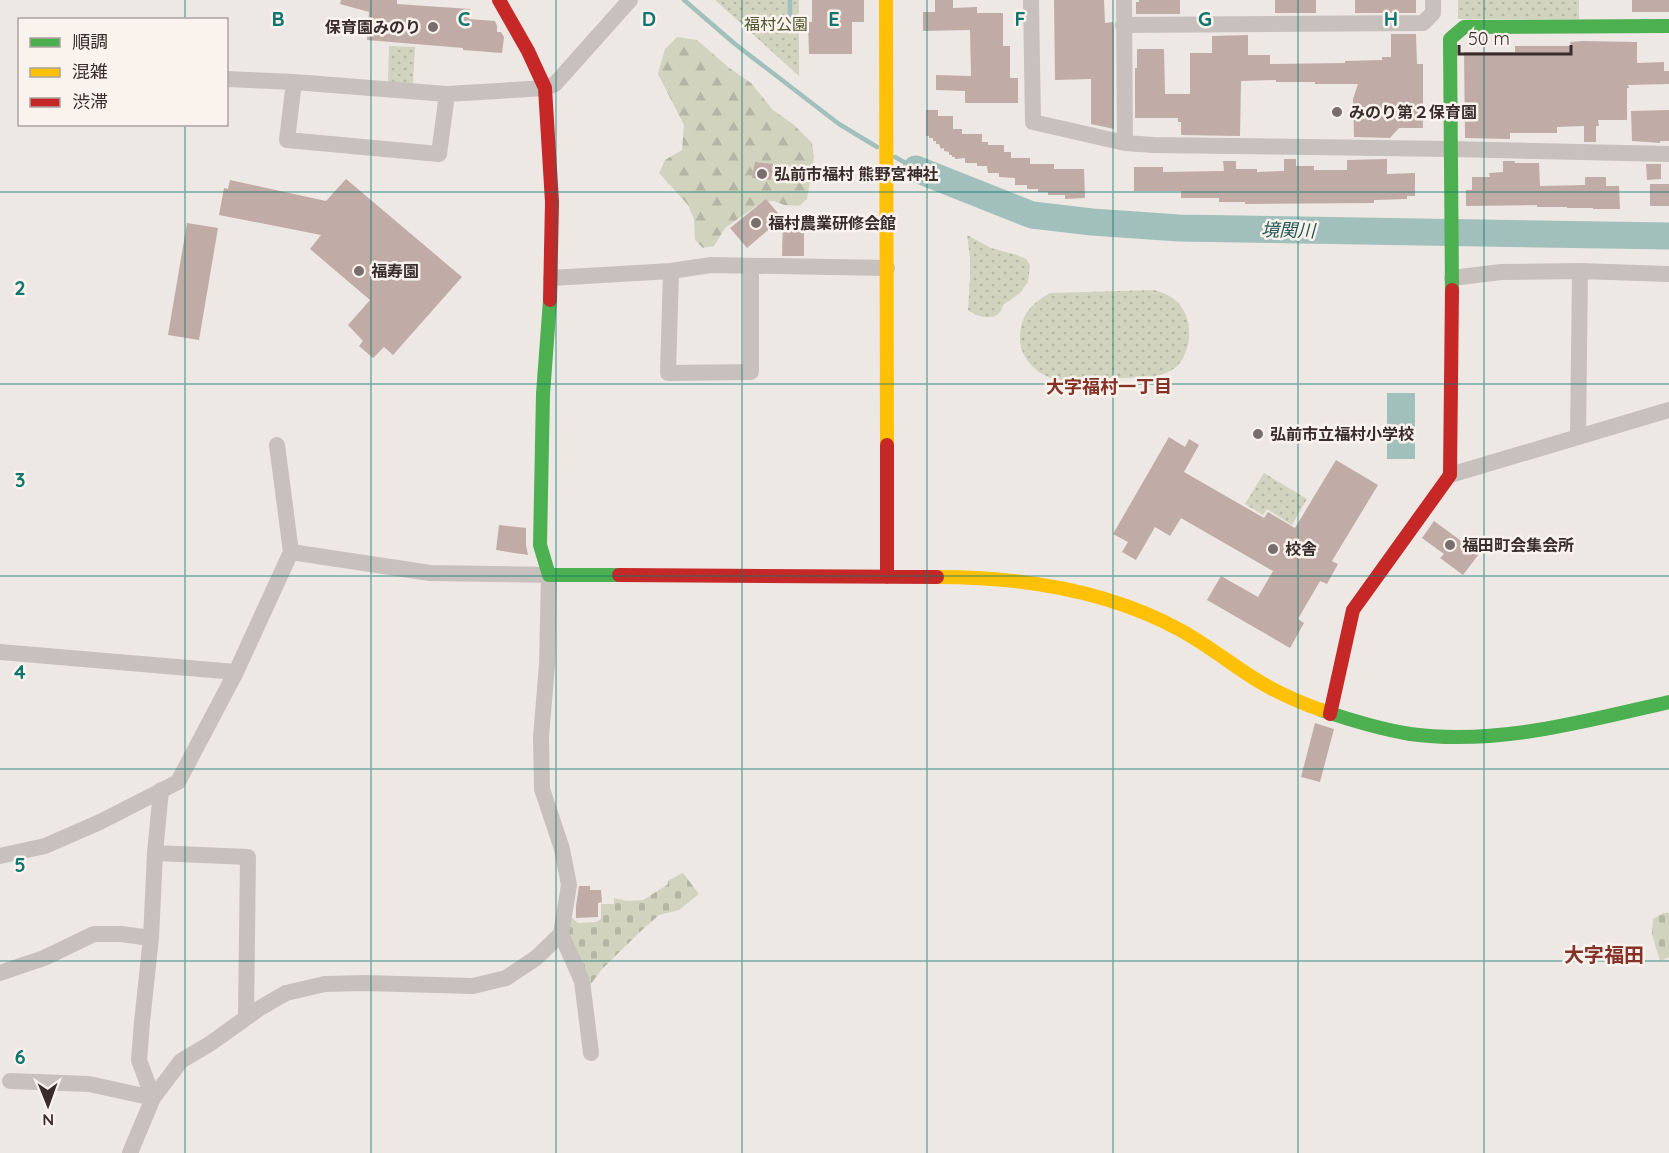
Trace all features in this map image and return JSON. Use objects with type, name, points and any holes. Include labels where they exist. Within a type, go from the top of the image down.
[{"type":"street","points":[[499,0],[528,51],[545,88],[552,202],[551,278],[543,394],[540,545],[549,575],[547,665],[541,737],[542,789],[562,849],[569,885],[561,934],[582,981],[591,1053]]},
{"type":"street","points":[[228,79],[447,94],[545,88],[555,84],[630,0]]},
{"type":"street","points":[[886,0],[886,577]]},
{"type":"street","points":[[1031,0],[1032,122],[1125,143],[1154,145],[1669,154]]},
{"type":"street","points":[[1124,0],[1125,143]]},
{"type":"street","points":[[1124,25],[1423,23],[1433,13],[1433,0]]},
{"type":"street","points":[[1330,714],[1353,610],[1450,475],[1452,218],[1450,39],[1464,27],[1669,26]]},
{"type":"street","points":[[294,82],[287,141],[440,154],[447,94]]},
{"type":"street","points":[[551,278],[671,271],[711,265],[887,268]]},
{"type":"street","points":[[671,271],[668,374],[751,372],[751,266]]},
{"type":"street","points":[[1452,278],[1501,272],[1580,271],[1669,274]]},
{"type":"street","points":[[1578,437],[1580,271]]},
{"type":"street","points":[[1450,475],[1669,410]]},
{"type":"street","points":[[0,856],[45,846],[100,822],[178,782],[236,672],[291,552],[277,445]]},
{"type":"street","points":[[291,552],[430,573],[969,577],[1041,584],[1130,607],[1171,625],[1267,686],[1296,701],[1330,714],[1413,734],[1459,737],[1520,734],[1669,702]]},
{"type":"street","points":[[0,652],[236,672]]},
{"type":"street","points":[[153,1098],[139,1060],[151,938],[161,790]]},
{"type":"street","points":[[155,853],[248,857],[246,1018]]},
{"type":"street","points":[[0,973],[44,958],[94,934],[121,934],[151,938]]},
{"type":"street","points":[[130,1153],[153,1098],[181,1061],[286,993],[325,984],[473,986],[506,978],[536,958],[561,934]]},
{"type":"street","points":[[10,1081],[90,1084],[153,1098]]},
{"type":"green space","name":"福村公園","points":[[715,0],[799,0],[799,76]]},
{"type":"green space","points":[[1458,0],[1579,0],[1579,19],[1458,19]]},
{"type":"green space","points":[[677,37],[697,40],[728,67],[751,83],[773,110],[793,124],[812,143],[814,157],[807,199],[799,206],[784,205],[774,201],[762,202],[725,228],[714,246],[703,248],[695,240],[694,219],[688,205],[659,173],[665,160],[682,150],[684,125],[658,74],[665,49]]},
{"type":"green space","points":[[389,46],[415,47],[413,84],[388,83]]},
{"type":"green space","points":[[967,235],[991,248],[1026,259],[1030,265],[1028,282],[1020,293],[1003,305],[1001,311],[993,317],[983,317],[968,310],[970,258]]},
{"type":"green space","points":[[1154,290],[1176,301],[1188,320],[1189,338],[1186,352],[1174,369],[1155,377],[1059,380],[1036,370],[1026,358],[1020,344],[1022,322],[1028,310],[1050,293]]},
{"type":"green space","points":[[1264,473],[1307,499],[1292,525],[1267,509],[1263,515],[1245,504]]},
{"type":"green space","points":[[683,873],[699,894],[679,910],[659,915],[602,969],[588,988],[565,933],[571,917],[578,923],[596,922],[601,919],[601,904],[614,904],[614,898],[628,901],[643,900],[667,885],[669,880]]},
{"type":"green space","points":[[1663,913],[1669,913],[1669,957],[1660,961],[1652,934],[1653,919]]},
{"type":"water","points":[[1387,393],[1415,393],[1415,459],[1387,459]]},
{"type":"building","name":"保育園みのり","points":[[341,0],[397,0],[397,4],[470,9],[469,19],[495,21],[497,32],[501,32],[504,37],[502,53],[367,40],[369,12],[340,4]]},
{"type":"building","points":[[812,0],[864,0],[864,22],[852,22],[852,54],[809,54],[808,22],[812,22]]},
{"type":"building","points":[[935,0],[953,0],[953,8],[977,7],[977,13],[1003,13],[1003,46],[1010,46],[1010,78],[1018,78],[1018,103],[965,103],[965,91],[936,90],[936,75],[971,76],[970,30],[923,31],[923,12],[935,12]]},
{"type":"building","points":[[1054,0],[1104,0],[1105,23],[1113,22],[1114,30],[1114,129],[1091,124],[1091,79],[1055,80]]},
{"type":"building","points":[[1139,0],[1180,0],[1180,14],[1136,14],[1136,2]]},
{"type":"building","points":[[1275,0],[1316,0],[1316,13],[1275,13]]},
{"type":"building","points":[[1355,0],[1416,0],[1416,13],[1355,13]]},
{"type":"building","points":[[1632,0],[1669,0],[1669,12],[1632,12]]},
{"type":"building","points":[[1391,34],[1416,34],[1417,64],[1423,64],[1423,128],[1399,128],[1390,138],[1354,137],[1353,99],[1358,84],[1315,84],[1315,82],[1276,82],[1276,80],[1241,81],[1240,136],[1181,135],[1181,122],[1178,122],[1178,118],[1135,118],[1137,49],[1164,49],[1165,94],[1190,94],[1190,53],[1212,53],[1212,36],[1248,35],[1248,55],[1270,55],[1270,64],[1382,60],[1382,57],[1391,57]]},
{"type":"building","points":[[1570,42],[1637,42],[1637,63],[1664,62],[1664,71],[1669,71],[1669,84],[1628,85],[1627,120],[1598,120],[1596,142],[1584,142],[1584,126],[1557,127],[1557,133],[1510,133],[1510,139],[1465,138],[1464,52],[1515,52],[1515,46],[1571,46]]},
{"type":"building","points":[[926,110],[938,110],[938,116],[953,116],[953,129],[962,129],[962,134],[982,134],[982,142],[988,142],[988,145],[1004,145],[1004,152],[1011,152],[1011,158],[1030,158],[1030,164],[1054,164],[1054,169],[1084,169],[1085,198],[1065,199],[1065,195],[1048,195],[1048,192],[1038,192],[1038,189],[1027,189],[1027,185],[1015,185],[1015,178],[999,177],[999,173],[988,173],[987,166],[965,163],[965,158],[955,159],[949,155],[949,152],[944,151],[944,148],[941,149],[933,138],[926,136]]},
{"type":"building","points":[[1669,110],[1669,141],[1660,141],[1660,143],[1632,141],[1631,111]]},
{"type":"building","points":[[1284,159],[1296,159],[1296,166],[1314,166],[1314,170],[1347,170],[1347,160],[1387,159],[1387,174],[1415,173],[1415,196],[1407,196],[1407,199],[1374,200],[1374,203],[1245,204],[1245,202],[1219,202],[1219,198],[1181,198],[1181,191],[1134,191],[1134,167],[1163,167],[1163,172],[1224,171],[1223,161],[1236,161],[1236,169],[1257,169],[1257,172],[1284,171]]},
{"type":"building","points":[[1503,161],[1539,163],[1540,186],[1585,185],[1585,177],[1606,177],[1606,186],[1619,186],[1620,209],[1537,207],[1537,205],[1466,206],[1466,190],[1472,190],[1472,177],[1490,177],[1489,173],[1503,172]]},
{"type":"building","name":"弘前市福村 熊野宮神社","points":[[755,162],[773,164],[771,180],[752,178]]},
{"type":"building","points":[[1646,164],[1661,164],[1661,179],[1647,180]]},
{"type":"building","name":"福寿園","points":[[346,179],[462,277],[393,355],[384,347],[373,358],[359,346],[363,341],[348,325],[370,300],[310,249],[321,235],[219,215],[224,188],[228,189],[230,180],[326,201]]},
{"type":"building","points":[[1650,184],[1669,184],[1669,206],[1650,206]]},
{"type":"building","name":"福村農業研修会館","points":[[766,199],[782,218],[747,248],[730,228]]},
{"type":"building","points":[[783,218],[804,218],[804,256],[782,256]]},
{"type":"building","points":[[187,223],[218,228],[199,340],[168,335]]},
{"type":"building","name":"校舎","points":[[1169,437],[1185,447],[1189,439],[1199,445],[1184,472],[1264,518],[1268,512],[1295,528],[1336,460],[1378,485],[1332,561],[1338,564],[1327,584],[1320,581],[1298,619],[1304,623],[1290,648],[1207,600],[1221,576],[1258,597],[1273,571],[1181,518],[1170,536],[1155,527],[1136,560],[1122,552],[1128,542],[1113,534]]},
{"type":"building","name":"福田町会集会所","points":[[1434,521],[1479,554],[1463,575],[1440,558],[1444,554],[1422,538]]},
{"type":"building","points":[[499,525],[526,528],[528,555],[496,550]]},
{"type":"building","points":[[1315,723],[1334,729],[1320,782],[1301,777]]},
{"type":"building","points":[[579,886],[590,886],[590,890],[601,890],[602,902],[598,903],[598,917],[576,918]]},
{"type":"waterway","points":[[684,0],[735,44],[839,124],[877,147]]},
{"type":"waterway","points":[[790,0],[790,15]]},
{"type":"waterway","points":[[895,157],[916,169]]},
{"type":"waterway","name":"境関川","points":[[916,169],[1032,215],[1092,222],[1179,228],[1669,236]]},
{"type":"traffic: fast","points":[[1452,290],[1450,39],[1464,27],[1669,26]]},
{"type":"traffic: fast","points":[[550,300],[543,394],[540,545],[549,575],[619,575]]},
{"type":"traffic: fast","points":[[1321,710],[1365,724],[1410,734],[1476,737],[1541,730],[1669,702]]},
{"type":"traffic: slow","points":[[886,0],[887,445]]},
{"type":"traffic: slow","points":[[937,577],[1032,583],[1124,605],[1182,631],[1263,684],[1321,710]]},
{"type":"traffic: jam","points":[[499,0],[528,51],[545,88],[552,202],[550,300]]},
{"type":"traffic: jam","points":[[1330,714],[1353,610],[1450,475],[1452,290]]},
{"type":"traffic: jam","points":[[887,445],[887,577]]},
{"type":"traffic: jam","points":[[619,575],[937,577]]},
{"type":"place","name":"保育園みのり","points":[[433,27]]},
{"type":"place","name":"みのり第２保育園","points":[[1337,112]]},
{"type":"place","name":"弘前市福村 熊野宮神社","points":[[762,174]]},
{"type":"place","name":"福村農業研修会館","points":[[756,223]]},
{"type":"place","name":"福寿園","points":[[359,271]]},
{"type":"place","name":"弘前市立福村小学校","points":[[1258,434]]},
{"type":"place","name":"福田町会集会所","points":[[1450,545]]},
{"type":"place","name":"校舎","points":[[1273,549]]},
{"type":"district","name":"大字福村一丁目","points":[[1109,386]]},
{"type":"district","name":"大字福田","points":[[1604,954]]}]
